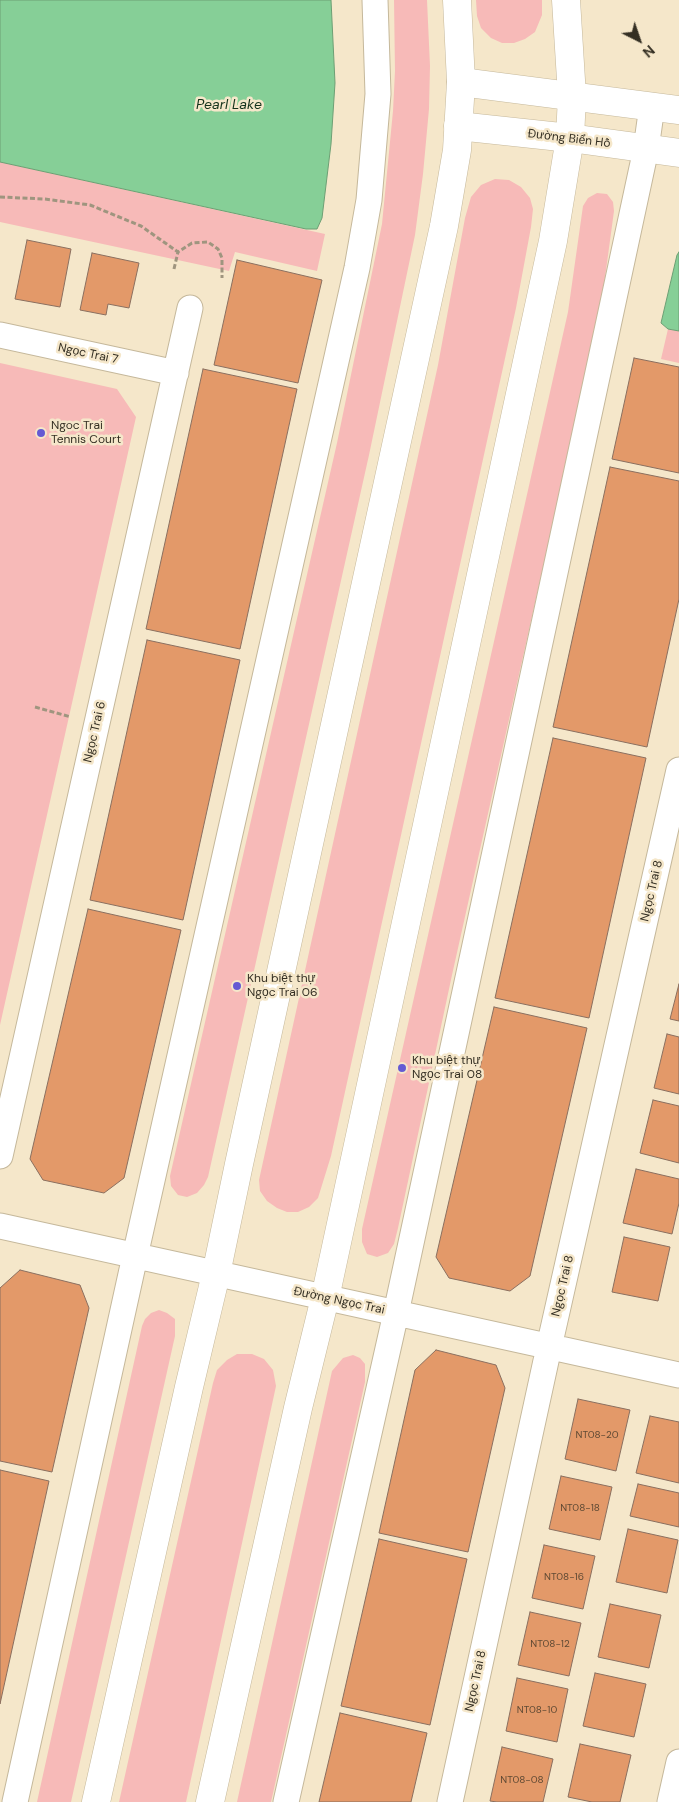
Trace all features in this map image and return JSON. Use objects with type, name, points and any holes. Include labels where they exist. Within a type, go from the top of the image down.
[{"type":"main road","points":[[96,1802],[186,1397],[216,1274],[442,236],[457,150],[461,82],[457,0]]},
{"type":"main road","points":[[210,1802],[293,1426],[325,1298],[546,278],[570,138],[572,96],[566,0]]},
{"type":"main road","points":[[461,82],[679,110]]},
{"type":"main road","name":"Đường Biển Hồ","points":[[458,126],[570,138],[679,153]]},
{"type":"street","points":[[15,1802],[135,1256],[357,268],[369,200],[378,94],[374,0]]},
{"type":"street","points":[[286,1802],[396,1313],[646,149],[652,106]]},
{"type":"street","name":"Ngọc Trai 6","points":[[0,1156],[190,308]]},
{"type":"street","name":"Ngọc Trai 7","points":[[0,335],[176,373]]},
{"type":"street","name":"Ngọc Trai 8","points":[[450,1802],[549,1347],[679,770]]},
{"type":"street","name":"Đường Ngọc Trai","points":[[0,1226],[679,1375]]},
{"type":"street","points":[[670,1802],[679,1762]]},
{"type":"path","points":[[0,197],[45,199],[90,205],[141,226],[178,252]]},
{"type":"path","points":[[174,268],[178,252],[192,243],[208,242],[218,249],[222,258],[222,278]]},
{"type":"path","points":[[35,707],[76,718]]},
{"type":"shaded area","points":[[394,0],[427,0],[430,66],[429,109],[415,235],[369,455],[208,1177],[197,1193],[187,1197],[178,1195],[171,1186],[170,1176],[337,443],[382,224],[393,111],[395,71]]},
{"type":"shaded area","points":[[476,0],[542,0],[542,15],[535,32],[525,39],[514,43],[502,43],[491,38],[481,28],[477,16]]},
{"type":"shaded area","points":[[0,162],[325,234],[317,271],[235,252],[229,271],[0,222]]},
{"type":"shaded area","points":[[495,179],[509,180],[521,187],[530,198],[533,209],[516,308],[331,1156],[318,1198],[309,1207],[298,1212],[287,1212],[267,1201],[260,1191],[259,1180],[438,365],[465,218],[471,197],[481,185]]},
{"type":"shaded area","points":[[597,193],[607,194],[613,202],[614,211],[601,307],[452,975],[398,1228],[394,1244],[388,1253],[377,1257],[367,1254],[362,1242],[362,1229],[568,312],[583,206],[588,198]]},
{"type":"shaded area","points":[[668,329],[679,331],[679,363],[661,359]]},
{"type":"shaded area","points":[[0,363],[117,389],[136,417],[0,1025]]},
{"type":"shaded area","points":[[159,1310],[175,1319],[175,1336],[71,1802],[37,1802],[142,1326],[145,1319],[151,1313]]},
{"type":"shaded area","points":[[237,1354],[252,1354],[264,1359],[273,1370],[276,1386],[186,1802],[119,1802],[213,1383],[217,1370],[227,1360]]},
{"type":"shaded area","points":[[353,1355],[360,1358],[365,1364],[365,1382],[271,1802],[237,1802],[332,1371],[343,1358]]},
{"type":"water","name":"Pearl Lake","points":[[0,0],[331,0],[335,83],[331,144],[322,218],[317,229],[306,229],[0,162]]},
{"type":"water","points":[[679,252],[679,331],[668,329],[661,323]]},
{"type":"building","points":[[27,240],[71,249],[60,307],[15,299]]},
{"type":"building","points":[[92,253],[139,263],[129,308],[108,304],[106,315],[80,310]]},
{"type":"building","points":[[237,260],[322,280],[298,383],[214,365]]},
{"type":"building","points":[[634,358],[679,367],[679,473],[612,459]]},
{"type":"building","points":[[203,369],[297,389],[240,649],[146,629]]},
{"type":"building","points":[[610,467],[679,481],[679,599],[647,747],[553,727]]},
{"type":"building","points":[[147,640],[240,660],[183,920],[90,900]]},
{"type":"building","points":[[553,738],[646,758],[589,1018],[495,998]]},
{"type":"building","points":[[88,909],[181,930],[124,1178],[104,1193],[43,1180],[30,1159]]},
{"type":"building","points":[[679,984],[679,1021],[670,1019]]},
{"type":"building","points":[[494,1007],[587,1028],[530,1276],[510,1291],[449,1278],[436,1257]]},
{"type":"building","points":[[667,1034],[679,1037],[679,1094],[654,1088]]},
{"type":"building","points":[[653,1100],[679,1106],[679,1163],[640,1153]]},
{"type":"building","points":[[636,1169],[679,1179],[679,1203],[672,1234],[623,1223]]},
{"type":"building","points":[[624,1237],[670,1247],[658,1301],[612,1292]]},
{"type":"building","points":[[20,1270],[80,1285],[89,1308],[52,1472],[0,1461],[0,1288]]},
{"type":"building","points":[[436,1350],[496,1365],[505,1388],[468,1552],[379,1533],[415,1370]]},
{"type":"building","points":[[578,1399],[630,1410],[616,1471],[565,1459]]},
{"type":"building","points":[[650,1416],[679,1422],[679,1483],[636,1473]]},
{"type":"building","points":[[0,1470],[49,1481],[0,1704]]},
{"type":"building","points":[[561,1476],[612,1487],[600,1540],[549,1529]]},
{"type":"building","points":[[638,1484],[679,1493],[679,1527],[630,1516]]},
{"type":"building","points":[[628,1529],[678,1540],[667,1593],[616,1582]]},
{"type":"building","points":[[379,1539],[467,1559],[430,1725],[341,1706]]},
{"type":"building","points":[[544,1545],[595,1556],[583,1609],[532,1598]]},
{"type":"building","points":[[610,1604],[661,1615],[649,1668],[598,1657]]},
{"type":"building","points":[[530,1612],[581,1623],[569,1676],[518,1665]]},
{"type":"building","points":[[595,1673],[646,1684],[634,1737],[583,1726]]},
{"type":"building","points":[[517,1678],[568,1689],[557,1742],[506,1731]]},
{"type":"building","points":[[340,1713],[427,1733],[411,1802],[319,1802]]},
{"type":"building","points":[[580,1744],[631,1755],[620,1802],[592,1802],[568,1797]]},
{"type":"building","points":[[502,1747],[553,1759],[543,1802],[490,1801]]},
{"type":"place","name":"Ngoc Trai Tennis Court","points":[[41,433]]},
{"type":"place","name":"Khu biệt thự Ngọc Trai 06","points":[[237,986]]},
{"type":"place","name":"Khu biệt thự Ngọc Trai 08","points":[[402,1068]]}]
